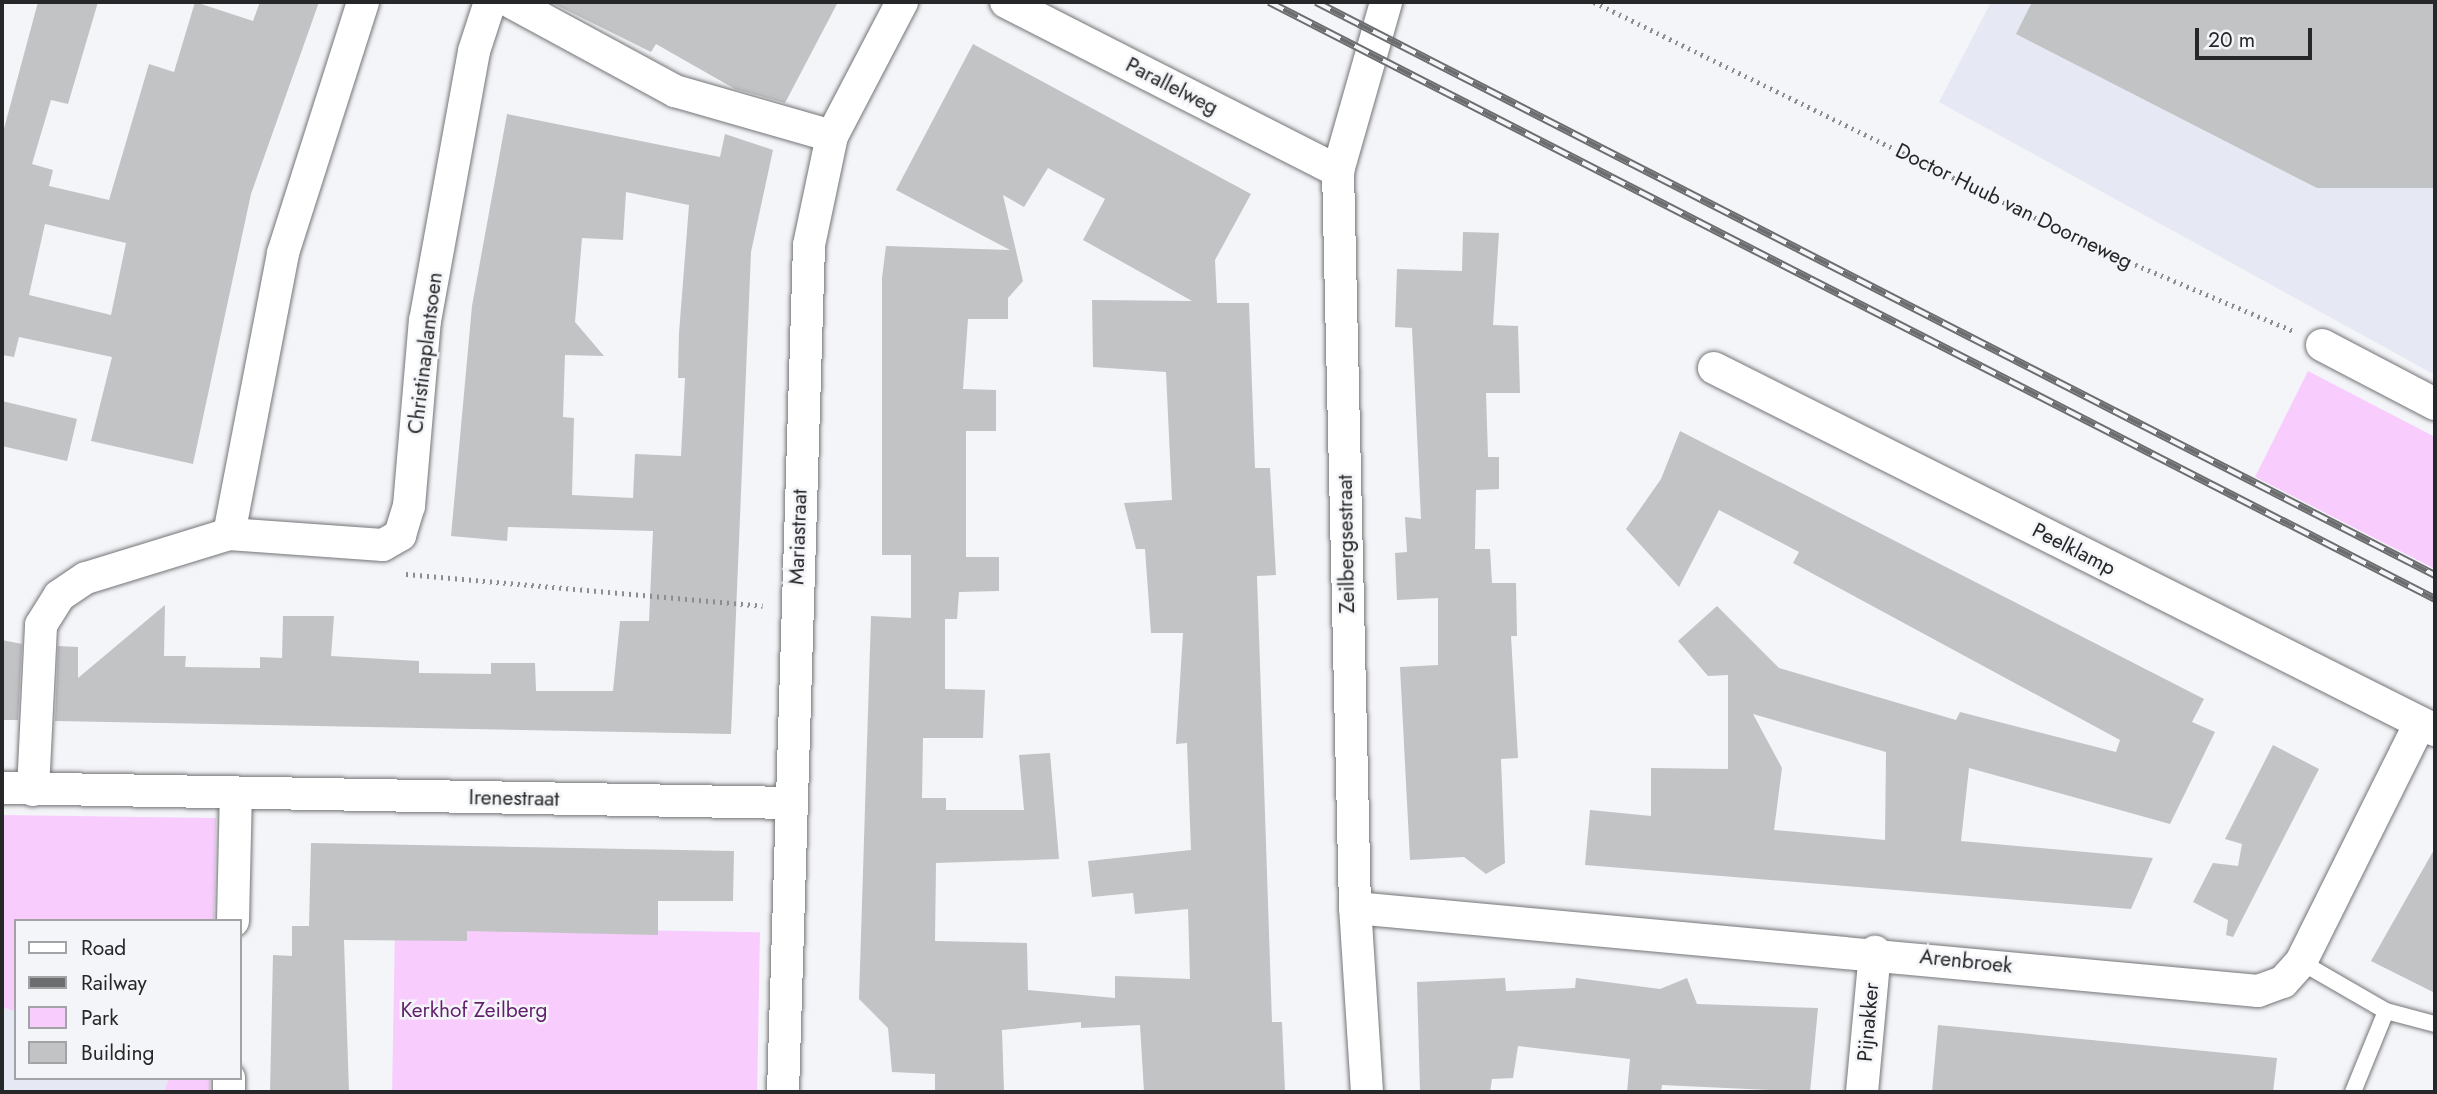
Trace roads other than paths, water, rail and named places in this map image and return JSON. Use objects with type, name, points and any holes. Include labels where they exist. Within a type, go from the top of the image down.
[{"type":"street","points":[[229,534],[283,253],[362,2]]},
{"type":"street","name":"Christinaplantsoen","points":[[33,789],[41,625],[59,596],[86,578],[229,534],[383,545],[400,535],[409,506],[425,321],[474,51],[490,2]]},
{"type":"street","points":[[511,2],[675,91],[832,136]]},
{"type":"street","name":"Mariastraat","points":[[783,1092],[796,608],[810,245],[832,136],[902,2]]},
{"type":"street","name":"Parallelweg","points":[[1006,2],[1338,171]]},
{"type":"street","name":"Zeilbergsestraat","points":[[1367,1092],[1354,908],[1338,171],[1386,2]]},
{"type":"street","points":[[2322,345],[2435,404]]},
{"type":"street","name":"Peelklamp","points":[[1714,368],[2428,727]]},
{"type":"street","name":"Arenbroek","points":[[1354,908],[1875,952],[2258,991],[2283,982],[2301,962],[2428,727]]},
{"type":"street","name":"Irenestraat","points":[[2,788],[792,803]]},
{"type":"street","points":[[233,919],[236,793]]},
{"type":"street","name":"Pijnakker","points":[[1862,1092],[1875,952]]},
{"type":"lane","points":[[2301,962],[2386,1011],[2435,1024]]},
{"type":"lane","points":[[2353,1092],[2386,1011]]},
{"type":"railway","points":[[1269,2],[2435,599]]},
{"type":"railway","points":[[1316,2],[2435,575]]},
{"type":"park label","name":"Kerkhof Zeilberg","points":[[474,1010]]}]
